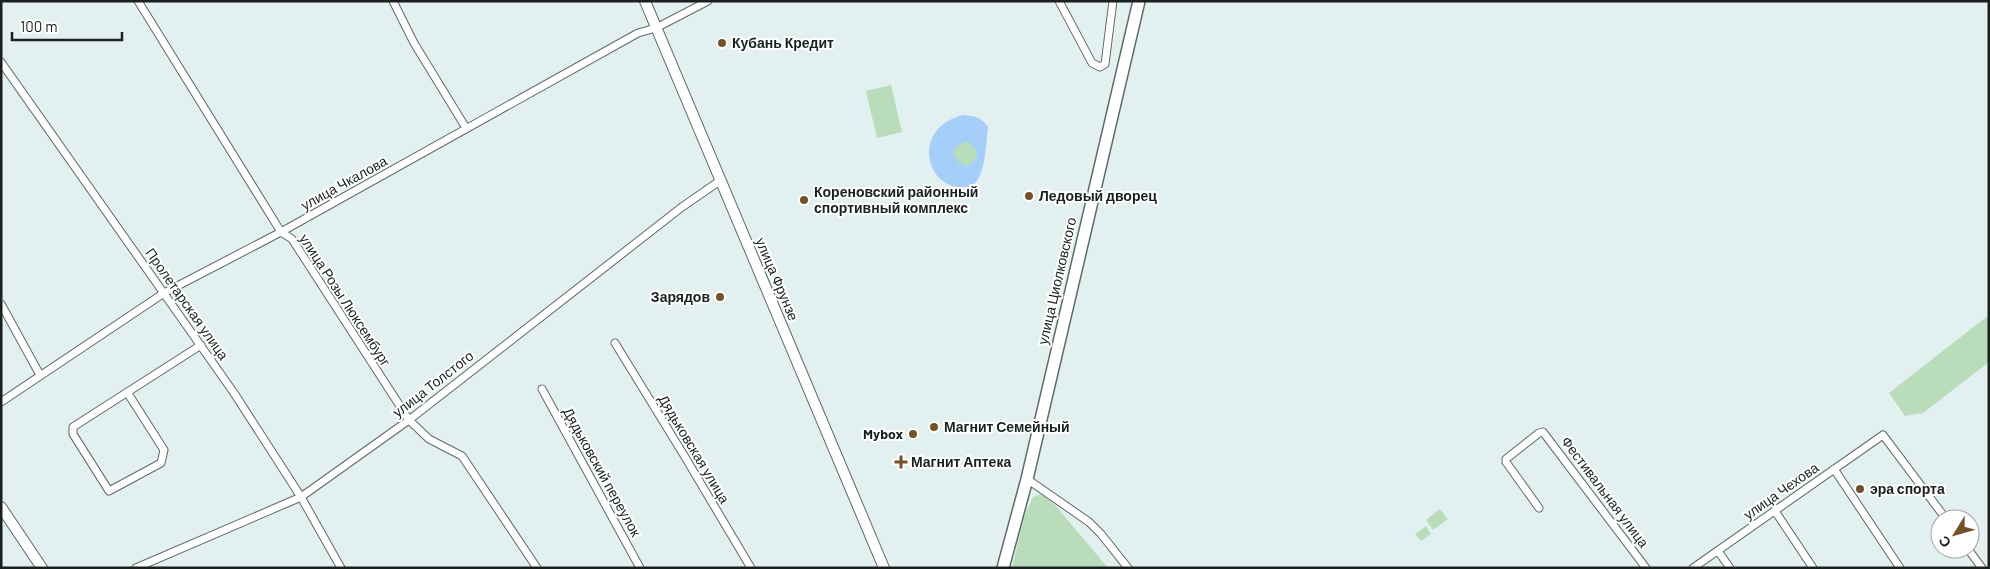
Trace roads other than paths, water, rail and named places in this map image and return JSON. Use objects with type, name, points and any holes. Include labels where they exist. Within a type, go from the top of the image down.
[{"type":"main road","name":"улица Фрунзе","points":[[645,1],[884,568]]},
{"type":"main road","name":"улица Циолковского","points":[[1003,568],[1027,479],[1139,1]]},
{"type":"main road","points":[[1,507],[42,568]]},
{"type":"street","name":"улица Розы Люксембург","points":[[138,1],[281,232],[292,239],[409,420],[429,439],[462,456],[537,568]]},
{"type":"street","points":[[393,1],[414,43],[466,128]]},
{"type":"street","name":"улица Чкалова","points":[[1,402],[164,293],[281,232],[638,33],[656,28],[708,1]]},
{"type":"street","points":[[1059,1],[1092,64],[1100,67],[1105,64],[1113,1]]},
{"type":"street","name":"Пролетарская улица","points":[[1,62],[264,437],[341,568]]},
{"type":"street","name":"улица Толстого","points":[[136,568],[301,497],[409,420],[682,206],[721,180]]},
{"type":"street","points":[[1,304],[40,375]]},
{"type":"street","name":"Дядьковская улица","points":[[614,343],[686,457],[751,568]]},
{"type":"street","points":[[127,392],[164,450],[161,463],[109,491],[73,434],[73,427],[127,392],[201,345]]},
{"type":"street","name":"Дядьковский переулок","points":[[542,389],[640,568]]},
{"type":"street","name":"Фестивальная улица","points":[[1539,508],[1506,459],[1539,433],[1543,432],[1646,568]]},
{"type":"street","name":"улица Чехова","points":[[1693,568],[1883,435],[1938,509]]},
{"type":"street","points":[[1834,470],[1900,568]]},
{"type":"street","points":[[1027,479],[1089,522],[1128,568]]},
{"type":"street","points":[[1775,511],[1814,568]]},
{"type":"street","points":[[1718,551],[1730,568]]},
{"type":"water","points":[[967,115],[980,119],[988,127],[981,172],[979,178],[971,186],[952,186],[941,179],[933,169],[929,157],[930,145],[935,132],[946,122]],"holes":[[[965,142],[970,143],[977,152],[976,159],[968,166],[959,163],[953,153],[956,147]]]},
{"type":"place","name":"Кубань Кредит","points":[[722,43]]},
{"type":"place","name":"Ледовый дворец","points":[[1029,196]]},
{"type":"place","name":"Кореновский районный спортивный комплекс","points":[[804,200]]},
{"type":"place","name":"Зарядов","points":[[720,297]]},
{"type":"place","name":"Магнит Семейный","points":[[934,427]]},
{"type":"place","name":"Mybox","points":[[913,434]]},
{"type":"place","name":"Магнит Аптека","points":[[901,462]]},
{"type":"place","name":"эра спорта","points":[[1860,489]]}]
